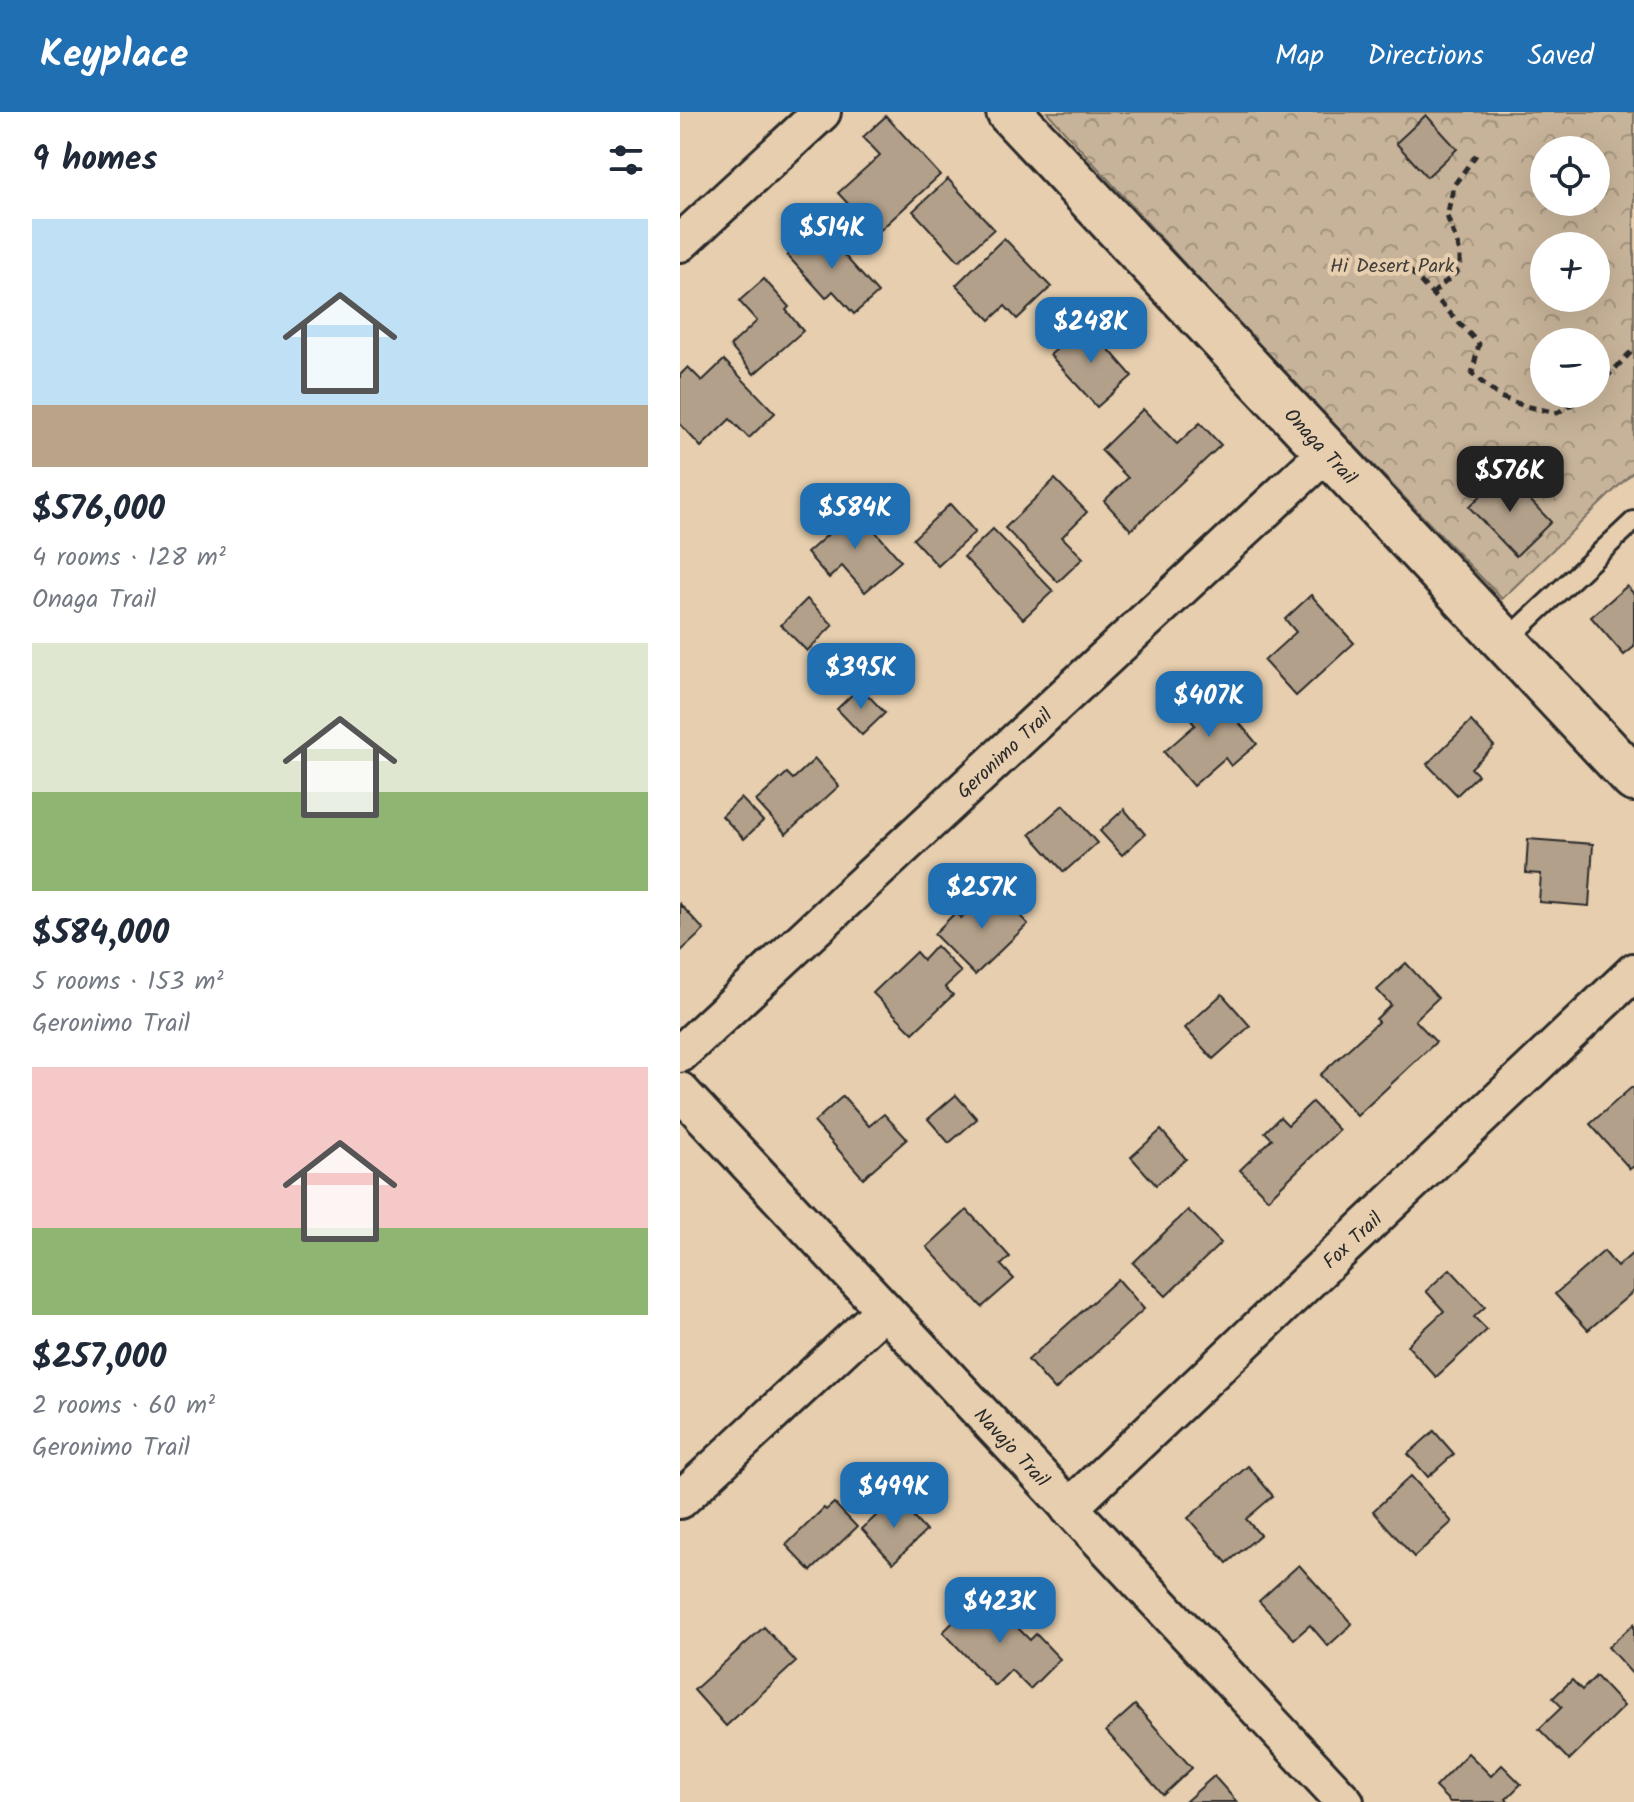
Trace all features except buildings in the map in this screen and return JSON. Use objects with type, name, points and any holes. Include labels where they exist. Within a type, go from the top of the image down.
[{"type":"street","points":[[680,243],[822,112]]},
{"type":"street","name":"Onaga Trail","points":[[1009,112],[1634,779]]},
{"type":"street","name":"Geronimo Trail","points":[[680,1054],[1327,452]]},
{"type":"street","name":"Fox Trail","points":[[1069,1508],[1634,972]]},
{"type":"street","name":"Navajo Trail","points":[[680,1091],[1345,1802]]},
{"type":"street","points":[[680,1500],[884,1310]]},
{"type":"lane","points":[[1505,642],[1634,521]]},
{"type":"path","points":[[1432,294],[1460,269],[1460,252],[1447,216],[1454,185],[1479,151]]},
{"type":"path","points":[[1401,261],[1479,344],[1472,374],[1500,397],[1530,407]]},
{"type":"path","points":[[1610,374],[1634,349]]},
{"type":"path","points":[[1534,408],[1557,413],[1566,408]]},
{"type":"green space","name":"Hi Desert Park","points":[[1047,112],[1634,112],[1634,471],[1502,599],[1262,349]]}]
